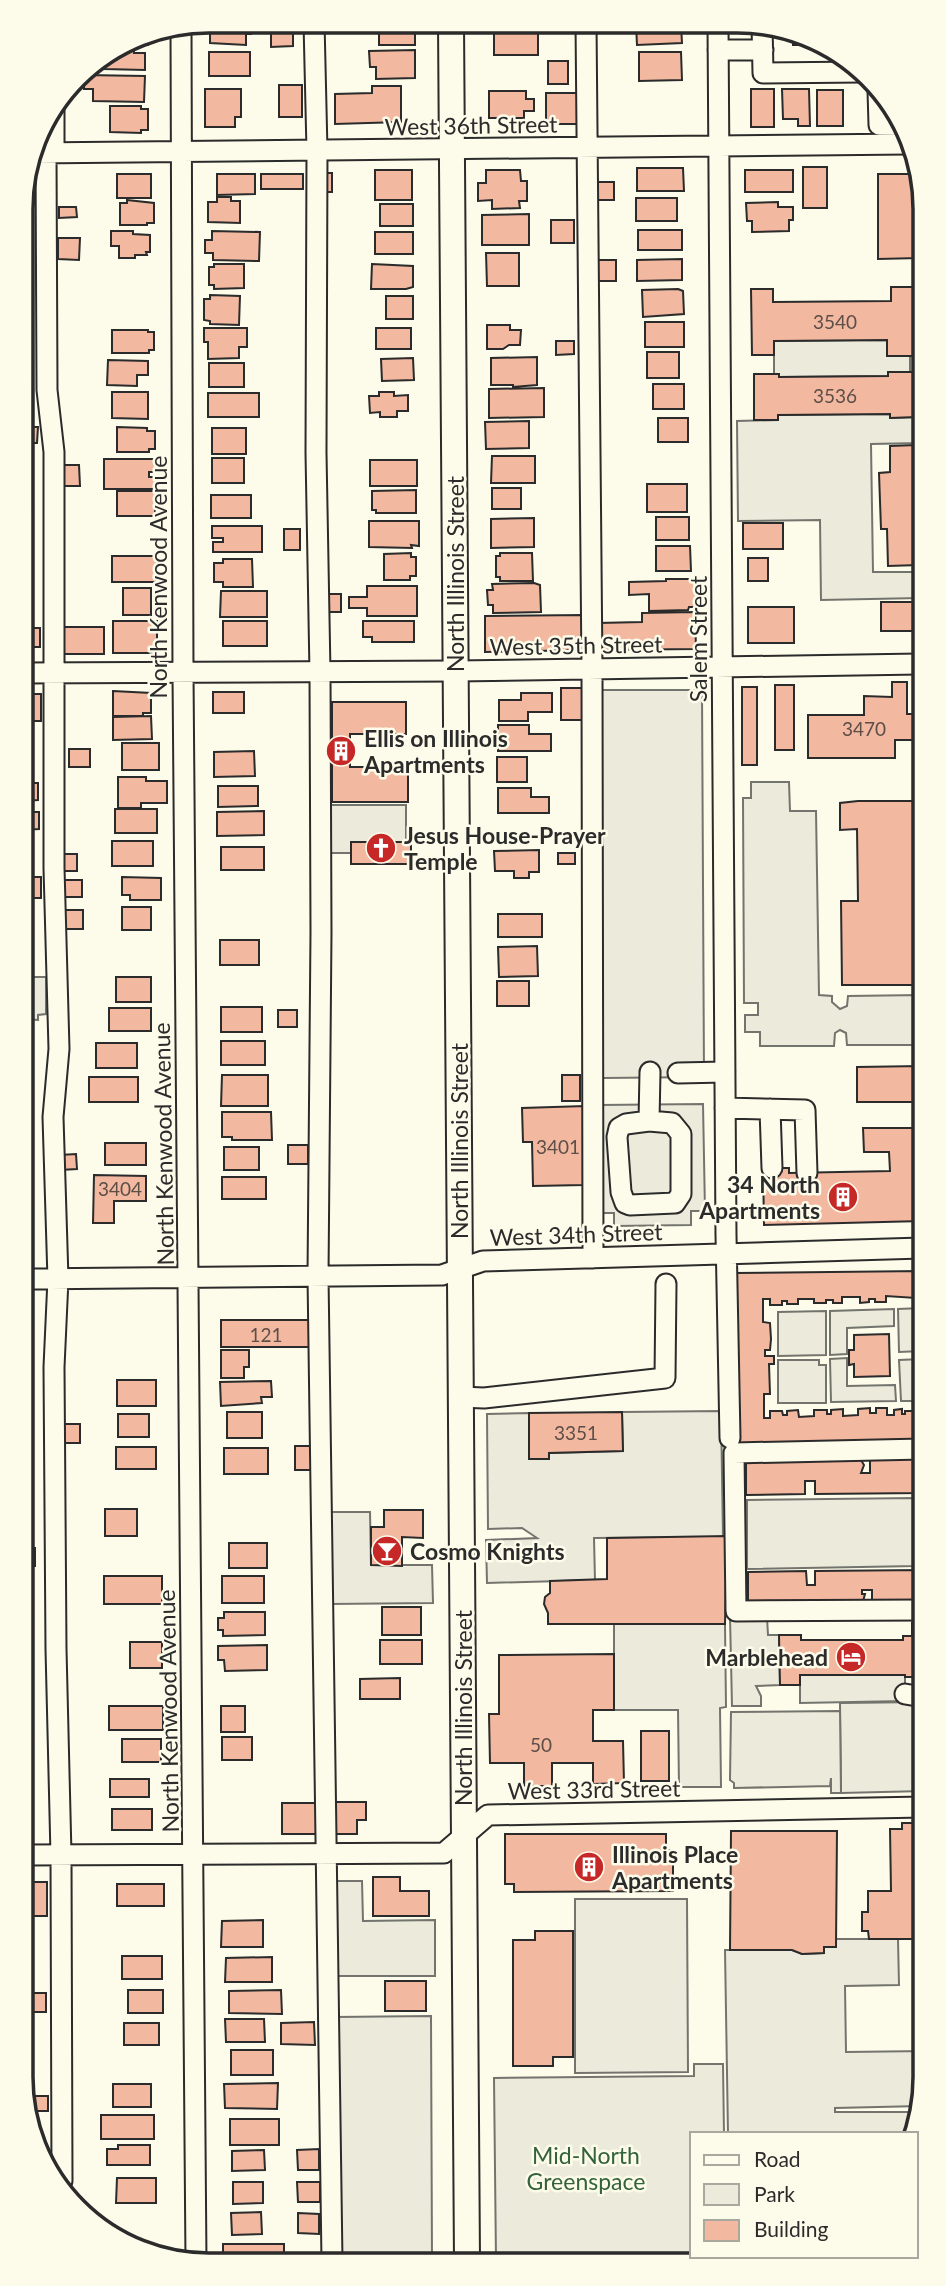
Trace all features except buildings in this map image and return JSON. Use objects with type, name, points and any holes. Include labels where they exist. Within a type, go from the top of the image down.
[{"type":"main road","name":"North Illinois Street","points":[[451,34],[467,2253]]},
{"type":"street","points":[[586,33],[592,669],[593,1258]]},
{"type":"street","name":"Salem Street","points":[[718,33],[726,1254],[730,1438]]},
{"type":"street","points":[[314,34],[321,932],[318,1276],[332,2253]]},
{"type":"street","points":[[762,35],[762,73],[846,72]]},
{"type":"street","name":"North Kenwood Avenue","points":[[181,36],[183,673],[196,2252]]},
{"type":"street","points":[[718,50],[762,50]]},
{"type":"street","points":[[881,110],[885,131]]},
{"type":"street","name":"West 36th Street","points":[[45,153],[719,147],[885,131]]},
{"type":"street","points":[[45,153],[47,390],[54,452],[54,868],[59,1049],[53,1117],[58,1279],[54,1367],[61,1854],[62,2173]]},
{"type":"street","name":"West 35th Street","points":[[34,673],[456,671],[913,664]]},
{"type":"street","points":[[649,1121],[650,1072]]},
{"type":"street","points":[[678,1073],[725,1072]]},
{"type":"street","points":[[725,1108],[805,1110],[807,1173]]},
{"type":"street","points":[[770,1109],[772,1168]]},
{"type":"street","points":[[649,1121],[672,1123],[681,1134],[681,1194],[675,1203],[630,1205],[625,1203],[621,1192],[617,1137],[619,1128],[626,1124],[649,1121]]},
{"type":"street","name":"West 34th Street","points":[[33,1279],[442,1275],[483,1261],[912,1248]]},
{"type":"street","points":[[461,1397],[481,1398],[665,1378],[666,1284]]},
{"type":"street","points":[[912,1449],[734,1452],[736,1611],[912,1610]]},
{"type":"street","name":"West 33rd Street","points":[[33,1855],[444,1853],[488,1815],[837,1800],[912,1806]]},
{"type":"green space","points":[[703,1104],[705,1211],[691,1211],[691,1225],[614,1226],[614,1213],[600,1213],[599,1105]]},
{"type":"green space","points":[[912,1308],[912,1351],[899,1352],[898,1309]]},
{"type":"green space","points":[[894,1309],[894,1326],[847,1328],[847,1354],[830,1355],[830,1311]]},
{"type":"green space","points":[[826,1311],[826,1355],[778,1356],[778,1312]]},
{"type":"green space","points":[[847,1358],[847,1386],[895,1385],[896,1401],[831,1402],[830,1359]]},
{"type":"green space","points":[[912,1359],[912,1401],[901,1401],[899,1360]]},
{"type":"green space","points":[[778,1360],[819,1360],[819,1365],[826,1365],[826,1403],[778,1403]]},
{"type":"green space","points":[[912,1702],[912,1791],[841,1793],[840,1703]]},
{"type":"green space","name":"Mid-North Greenspace","points":[[694,2064],[723,2064],[724,2132],[690,2132],[690,2253],[496,2253],[494,2078],[694,2076]]},
{"type":"shaded area","points":[[887,340],[887,356],[910,356],[910,372],[888,372],[888,376],[779,377],[779,374],[774,374],[774,341]]},
{"type":"shaded area","points":[[890,414],[891,418],[913,417],[913,443],[871,444],[873,572],[913,572],[913,598],[821,600],[820,520],[738,521],[737,421],[778,420],[778,415]]},
{"type":"shaded area","points":[[601,690],[702,690],[704,1077],[603,1078]]},
{"type":"shaded area","points":[[751,782],[789,782],[790,811],[816,811],[819,995],[832,996],[832,1002],[840,1009],[847,1006],[848,996],[913,995],[913,1045],[847,1045],[846,1033],[840,1030],[835,1033],[834,1046],[760,1046],[760,1032],[745,1032],[745,1015],[758,1015],[758,1003],[744,1003],[743,798],[751,798]]},
{"type":"shaded area","points":[[324,805],[406,805],[406,842],[351,842],[351,853],[324,853]]},
{"type":"shaded area","points":[[34,977],[46,977],[46,1014],[38,1015],[38,1020],[34,1020]]},
{"type":"shaded area","points":[[721,1411],[723,1537],[594,1538],[595,1580],[487,1583],[486,1540],[537,1538],[522,1528],[488,1529],[487,1414],[529,1413],[529,1459],[549,1459],[549,1453],[623,1451],[622,1412]]},
{"type":"shaded area","points":[[912,1498],[912,1566],[747,1569],[747,1500]]},
{"type":"shaded area","points":[[329,1512],[370,1512],[371,1565],[432,1565],[433,1603],[330,1604]]},
{"type":"shaded area","points":[[730,1617],[767,1617],[768,1635],[779,1635],[780,1685],[756,1686],[761,1696],[761,1706],[732,1706]]},
{"type":"shaded area","points":[[614,1624],[725,1624],[726,1707],[720,1708],[721,1787],[679,1787],[678,1710],[614,1710]]},
{"type":"shaded area","points":[[800,1675],[905,1675],[905,1701],[800,1703]]},
{"type":"shaded area","points":[[840,1711],[841,1793],[831,1793],[831,1778],[830,1786],[734,1788],[734,1783],[730,1780],[731,1712]]},
{"type":"shaded area","points":[[332,1881],[362,1881],[363,1921],[435,1920],[435,1976],[332,1976]]},
{"type":"shaded area","points":[[575,1899],[687,1899],[688,2072],[575,2073]]},
{"type":"shaded area","points":[[836,1939],[898,1939],[899,1985],[845,1986],[846,2052],[912,2051],[910,2106],[835,2108],[835,2112],[909,2112],[903,2132],[728,2132],[725,1950],[792,1950],[802,1954],[824,1953],[824,1947]]},
{"type":"shaded area","points":[[431,2016],[432,2253],[335,2253],[335,2017]]},
{"type":"place","name":"Ellis on Illinois Apartments","points":[[341,751]]},
{"type":"place","name":"Jesus House-Prayer Temple","points":[[381,848]]},
{"type":"place","name":"34 North Apartments","points":[[843,1197]]},
{"type":"place","name":"Cosmo Knights","points":[[387,1551]]},
{"type":"place","name":"Marblehead","points":[[851,1657]]},
{"type":"place","name":"Illinois Place Apartments","points":[[589,1867]]}]
